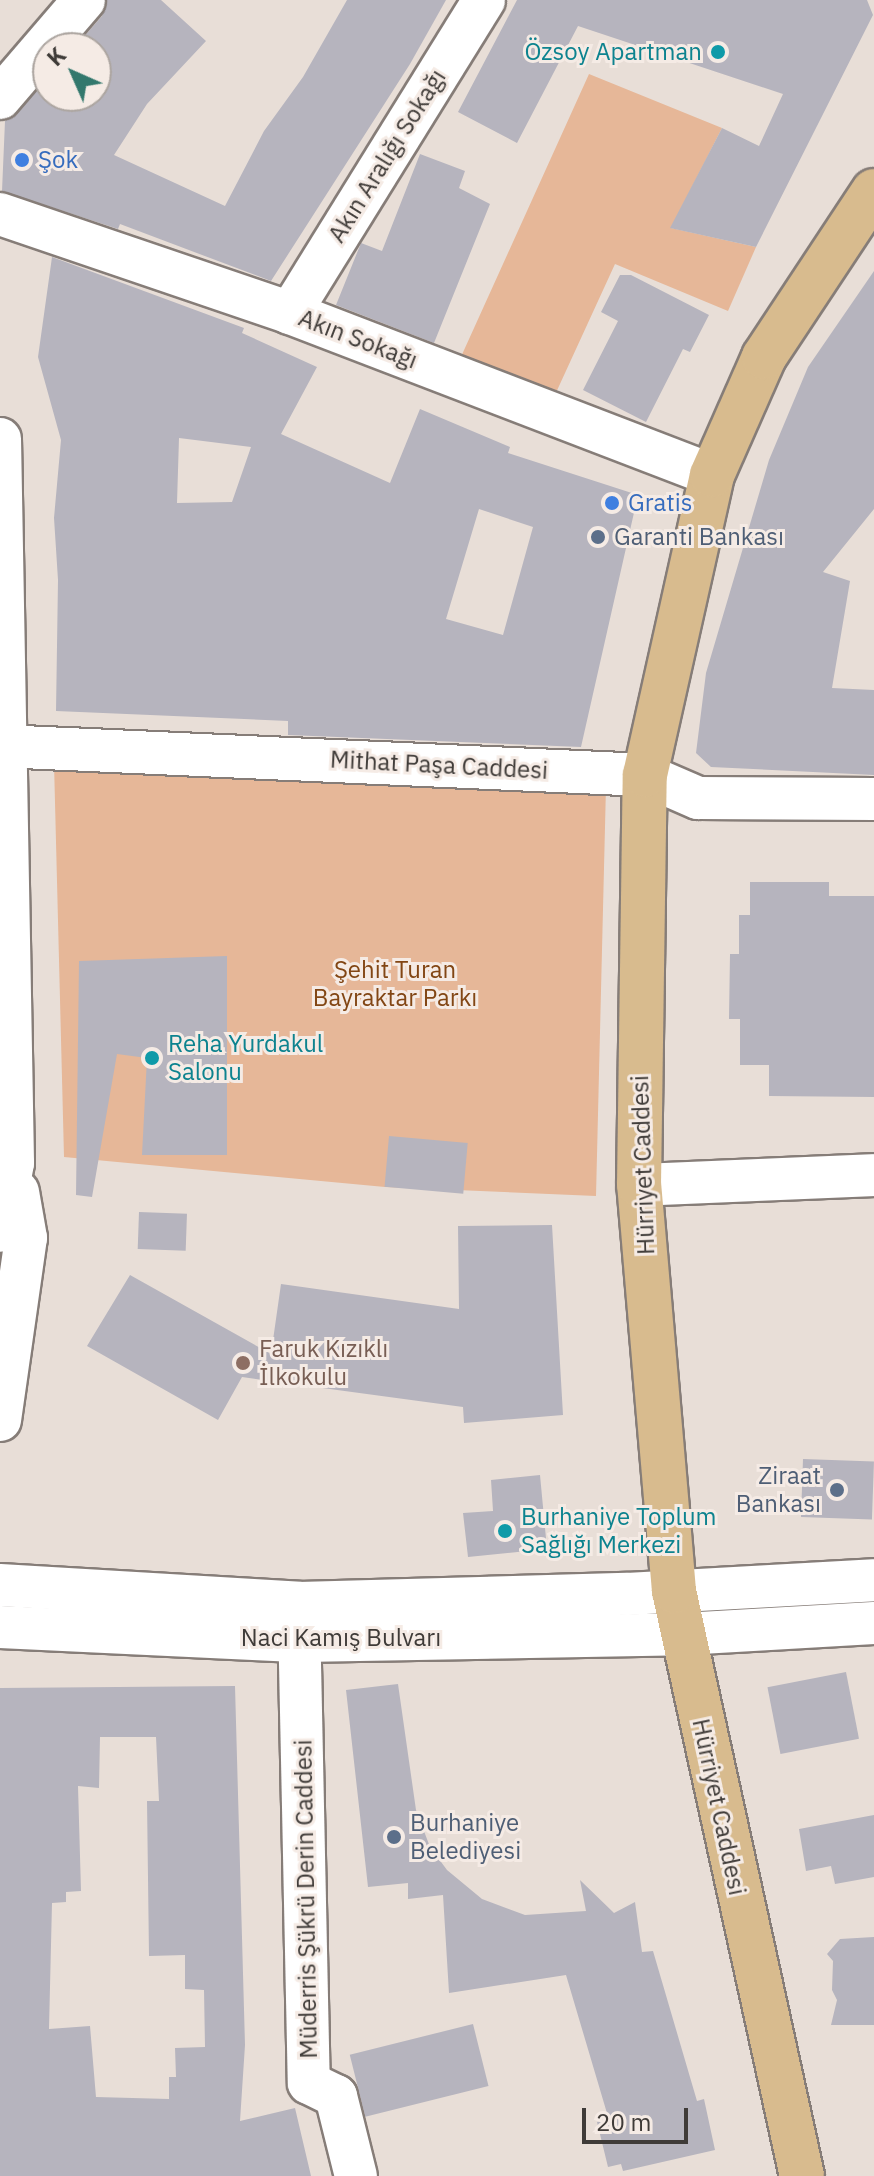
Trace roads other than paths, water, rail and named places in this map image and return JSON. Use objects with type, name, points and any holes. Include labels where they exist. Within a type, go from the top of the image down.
[{"type":"main road","name":"Hürriyet Caddesi","points":[[802,2176],[674,1591],[639,1185],[645,775],[712,475],[764,357],[866,210]]},
{"type":"street","points":[[0,98],[84,0]]},
{"type":"street","name":"Akın Aralığı Sokağı","points":[[290,313],[484,0]]},
{"type":"street","name":"Akın Sokağı","points":[[0,214],[290,313],[712,475]]},
{"type":"street","points":[[0,439],[7,1161],[0,1231]]},
{"type":"street","name":"Mithat Paşa Caddesi","points":[[3,746],[645,775],[698,798],[874,799]]},
{"type":"street","points":[[0,1420],[26,1238],[7,1161]]},
{"type":"street","points":[[639,1185],[874,1175]]},
{"type":"street","name":"Naci Kamış Bulvarı","points":[[0,1585],[300,1622],[674,1591],[874,1580]]},
{"type":"street","name":"Naci Kamış Bulvarı","points":[[0,1627],[300,1622],[683,1634],[874,1623]]},
{"type":"street","name":"Müderris Şükrü Derin Caddesi","points":[[300,1622],[309,2083],[336,2096],[356,2176]]},
{"type":"place","name":"Özsoy Apartman","points":[[718,52]]},
{"type":"place","name":"Şok","points":[[22,160]]},
{"type":"place","name":"Gratis","points":[[612,503]]},
{"type":"place","name":"Garanti Bankası","points":[[598,537]]},
{"type":"place","name":"Reha Yurdakul Salonu","points":[[152,1058]]},
{"type":"place","name":"Faruk Kızıklı İlkokulu","points":[[243,1363]]},
{"type":"place","name":"Ziraat Bankası","points":[[837,1490]]},
{"type":"place","name":"Burhaniye Toplum Sağlığı Merkezi","points":[[505,1531]]},
{"type":"place","name":"Burhaniye Belediyesi","points":[[394,1837]]},
{"type":"park label","name":"Şehit Turan Bayraktar Parkı","points":[[395,984]]}]
